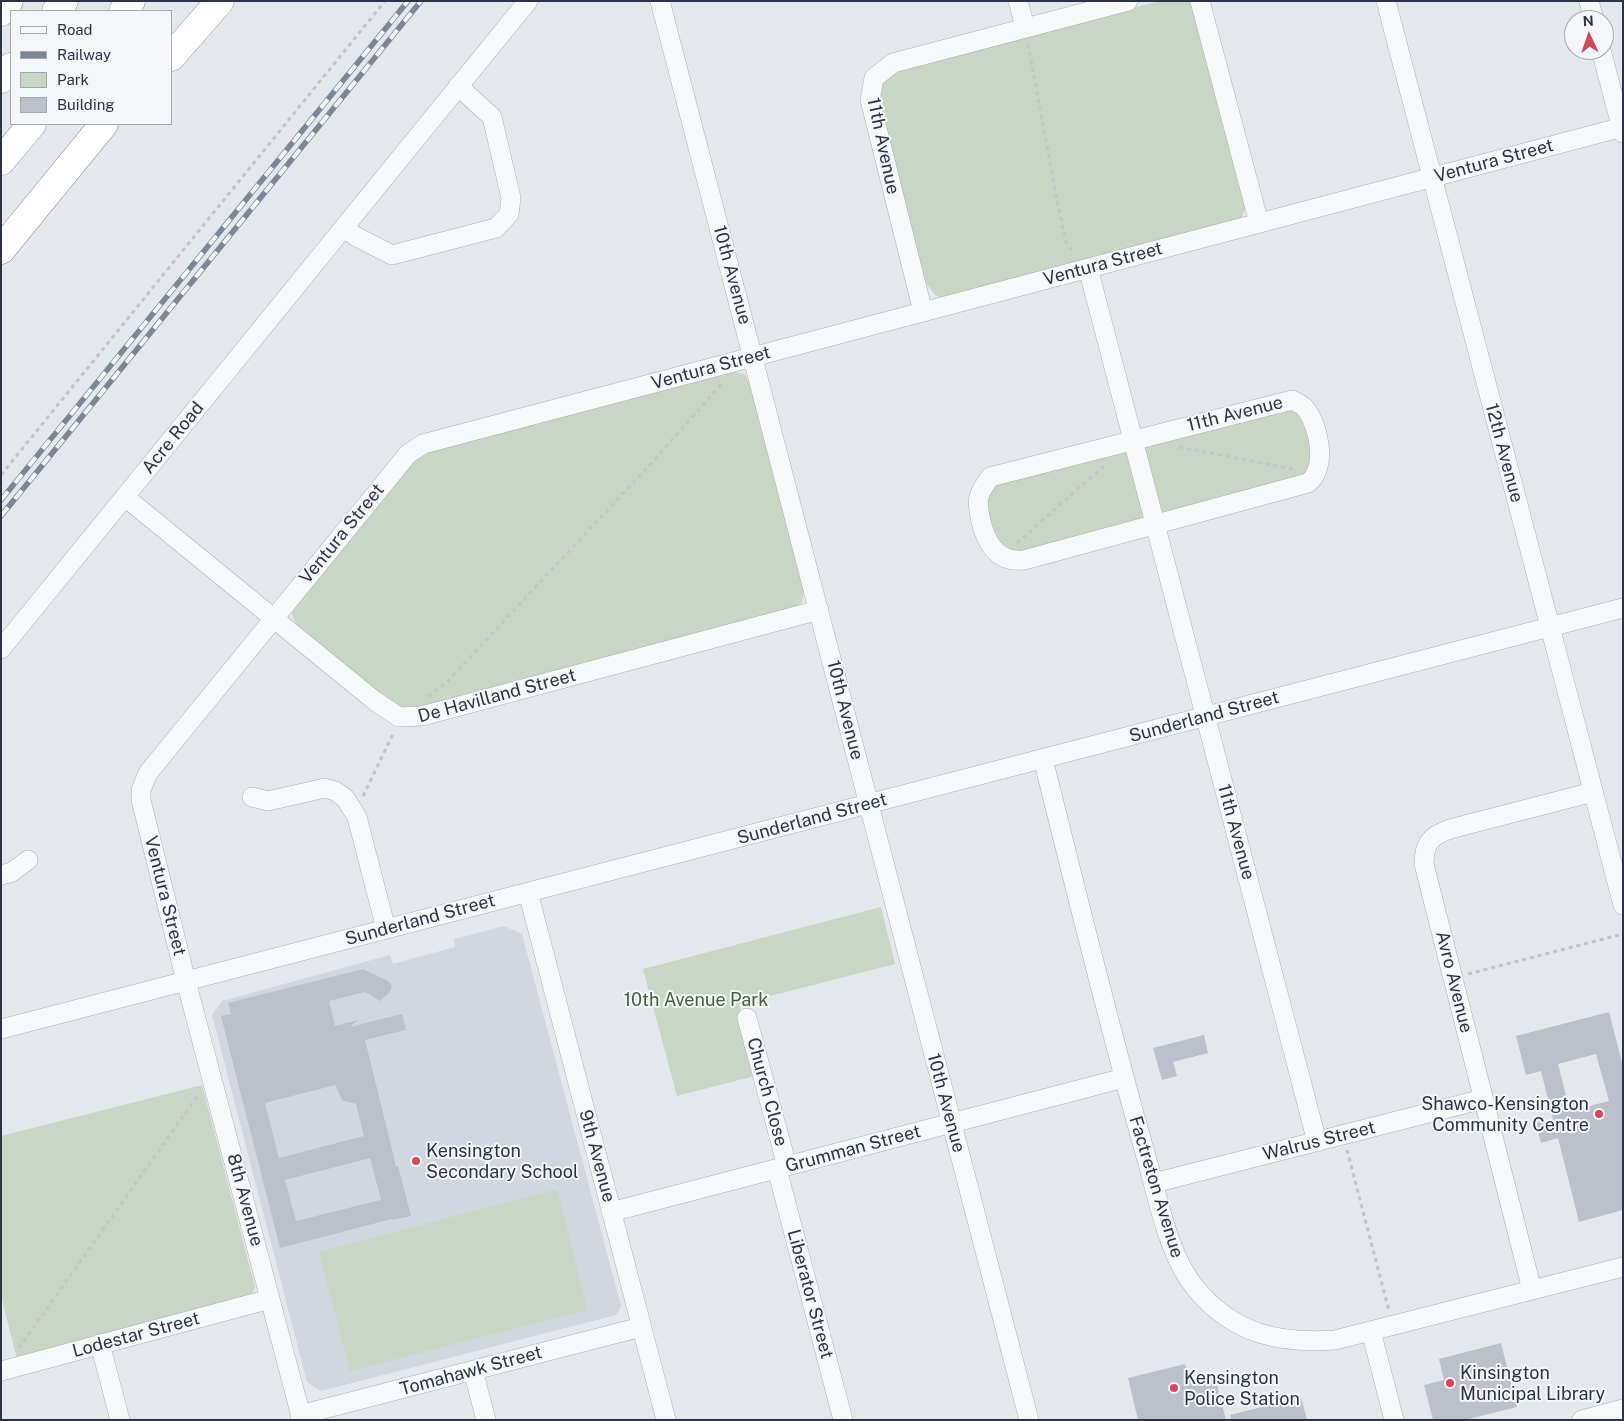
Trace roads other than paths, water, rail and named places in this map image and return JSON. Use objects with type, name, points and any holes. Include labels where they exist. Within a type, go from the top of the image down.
[{"type":"highway","points":[[1,12],[9,1]]},
{"type":"highway","points":[[172,41],[204,1]]},
{"type":"highway","points":[[172,56],[220,1]]},
{"type":"highway","points":[[1,79],[10,68]]},
{"type":"highway","points":[[1,161],[31,125]]},
{"type":"highway","points":[[4,247],[103,125]]},
{"type":"highway","points":[[4,247],[111,125]]},
{"type":"street","name":"Acre Road","points":[[1,649],[528,1]]},
{"type":"street","name":"10th Avenue","points":[[660,1],[745,359],[819,610],[1030,1420]]},
{"type":"street","points":[[1018,1],[1025,27]]},
{"type":"street","name":"11th Avenue","points":[[923,312],[870,100],[871,85],[878,73],[893,63],[1128,1]]},
{"type":"street","points":[[1200,1],[1259,223]]},
{"type":"street","name":"12th Avenue","points":[[1386,1],[1623,905]]},
{"type":"street","points":[[1604,60],[1622,129]]},
{"type":"street","points":[[344,227],[355,236],[392,255],[496,228],[509,214],[511,198],[492,117],[458,86]]},
{"type":"street","name":"Ventura Street","points":[[186,981],[141,800],[141,790],[148,773],[402,461],[415,448],[423,444],[1088,268],[1622,129]]},
{"type":"street","name":"11th Avenue","points":[[1088,268],[1317,1142]]},
{"type":"street","name":"11th Avenue","points":[[1292,400],[1304,406],[1311,419],[1318,442],[1320,466],[1314,479],[1308,483],[1155,523],[1017,561],[1002,557],[987,540],[979,509],[979,494],[990,477],[1292,400]]},
{"type":"street","name":"De Havilland Street","points":[[125,497],[375,701],[400,717],[422,716],[819,610]]},
{"type":"street","name":"Sunderland Street","points":[[1,1029],[1623,608]]},
{"type":"street","name":"Factreton Avenue","points":[[1043,759],[1124,1078],[1180,1265],[1196,1289],[1231,1321],[1257,1333],[1283,1340],[1300,1342],[1335,1340],[1623,1267]]},
{"type":"street","points":[[252,797],[268,801],[325,788],[335,791],[345,798],[357,817],[386,929]]},
{"type":"street","name":"Avro Avenue","points":[[1532,1290],[1424,864],[1424,850],[1430,838],[1450,828],[1593,792]]},
{"type":"street","points":[[1,875],[12,872],[28,860]]},
{"type":"street","name":"9th Avenue","points":[[528,892],[666,1420]]},
{"type":"street","name":"8th Avenue","points":[[186,981],[301,1417]]},
{"type":"street","name":"Church Close","points":[[747,1018],[782,1167]]},
{"type":"street","name":"Grumman Street","points":[[612,1212],[1124,1078]]},
{"type":"street","name":"Walrus Street","points":[[1154,1183],[1483,1099]]},
{"type":"street","name":"Liberator Street","points":[[782,1167],[844,1420]]},
{"type":"street","name":"Lodestar Street","points":[[3,1370],[270,1299]]},
{"type":"street","name":"Tomahawk Street","points":[[301,1417],[641,1327]]},
{"type":"street","points":[[1371,1331],[1394,1420]]},
{"type":"street","points":[[100,1344],[120,1420]]},
{"type":"street","points":[[473,1370],[486,1420]]},
{"type":"street","points":[[1582,1420],[1623,1409]]},
{"type":"railway","points":[[1,500],[408,1]]},
{"type":"railway","points":[[1,516],[421,1]]},
{"type":"place","name":"Shawco-Kensington Community Centre","points":[[1599,1114]]},
{"type":"place","name":"Kensington Secondary School","points":[[416,1161]]},
{"type":"place","name":"Kinsington Municipal Library","points":[[1450,1383]]},
{"type":"place","name":"Kensington Police Station","points":[[1174,1388]]},
{"type":"park label","name":"10th Avenue Park","points":[[696,1000]]}]
